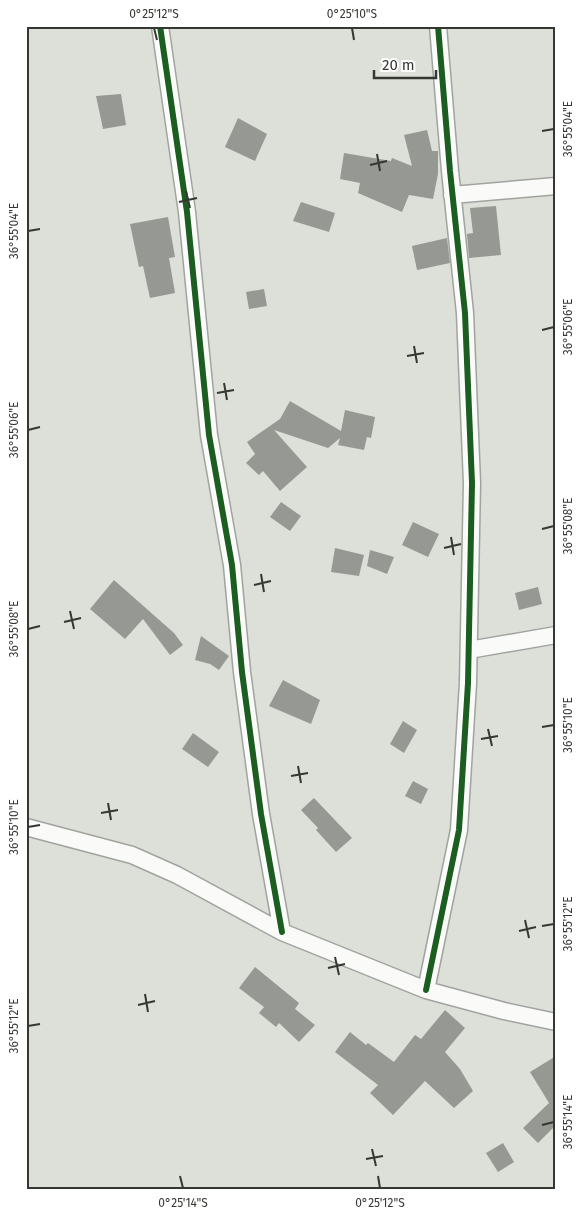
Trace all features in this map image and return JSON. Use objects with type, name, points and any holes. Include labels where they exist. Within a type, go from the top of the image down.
[{"type":"street","points":[[160,26],[187,212],[209,435],[232,565],[242,672],[261,814],[282,932]]},
{"type":"street","points":[[426,990],[459,830],[468,682],[472,483],[465,313],[452,195],[438,26]]},
{"type":"street","points":[[452,195],[556,186]]},
{"type":"street","points":[[469,650],[556,635]]},
{"type":"street","points":[[26,827],[132,855],[177,875],[282,932],[426,990],[504,1011],[556,1022]]},
{"type":"building","points":[[121,94],[126,125],[103,129],[96,96]]},
{"type":"building","points":[[238,118],[267,134],[255,161],[225,147]]},
{"type":"building","points":[[427,130],[432,151],[438,151],[438,174],[433,199],[409,195],[402,212],[358,193],[360,183],[340,179],[344,153],[391,161],[392,158],[412,166],[404,135]]},
{"type":"building","points":[[301,202],[335,213],[329,232],[293,221]]},
{"type":"building","points":[[496,206],[501,255],[469,258],[467,234],[473,233],[470,208]]},
{"type":"building","points":[[168,217],[175,257],[169,258],[175,293],[150,298],[143,266],[139,267],[130,224]]},
{"type":"building","points":[[447,238],[450,263],[417,270],[412,246]]},
{"type":"building","points":[[264,289],[267,306],[249,309],[246,292]]},
{"type":"building","points":[[290,401],[341,431],[345,410],[375,417],[371,438],[367,437],[364,450],[338,445],[340,438],[328,448],[274,430],[307,467],[280,491],[263,471],[259,475],[246,463],[255,454],[247,442],[280,419]]},
{"type":"building","points":[[281,502],[301,516],[290,531],[270,517]]},
{"type":"building","points":[[413,522],[439,534],[428,557],[402,545]]},
{"type":"building","points":[[335,548],[364,555],[359,576],[331,572]]},
{"type":"building","points":[[370,550],[394,557],[387,574],[367,566]]},
{"type":"building","points":[[114,580],[174,633],[183,645],[170,655],[143,619],[125,639],[90,609]]},
{"type":"building","points":[[538,587],[542,604],[519,610],[515,593]]},
{"type":"building","points":[[201,636],[229,656],[219,670],[210,664],[195,660]]},
{"type":"building","points":[[283,680],[320,700],[311,724],[269,706]]},
{"type":"building","points":[[403,721],[417,730],[404,753],[390,744]]},
{"type":"building","points":[[193,733],[219,752],[208,767],[182,749]]},
{"type":"building","points":[[413,781],[428,789],[421,804],[405,796]]},
{"type":"building","points":[[314,798],[352,838],[336,852],[316,830],[318,828],[301,810]]},
{"type":"building","points":[[255,967],[299,1003],[295,1009],[315,1025],[299,1042],[279,1023],[276,1027],[259,1013],[264,1007],[239,988]]},
{"type":"building","points":[[445,1010],[465,1028],[445,1052],[460,1069],[473,1091],[454,1108],[425,1081],[393,1115],[370,1093],[378,1085],[335,1052],[350,1032],[366,1045],[368,1043],[394,1062],[415,1035],[421,1039]]},
{"type":"building","points":[[556,1056],[556,1125],[538,1143],[523,1128],[549,1103],[530,1072]]},
{"type":"building","points":[[503,1143],[514,1162],[498,1172],[486,1153]]},
{"type":"cycle path","points":[[160,26],[187,212],[209,435],[232,565],[242,672],[261,814],[282,932]]},
{"type":"cycle path","points":[[426,990],[459,830],[468,683],[472,483],[465,313],[450,171],[438,26]]}]
